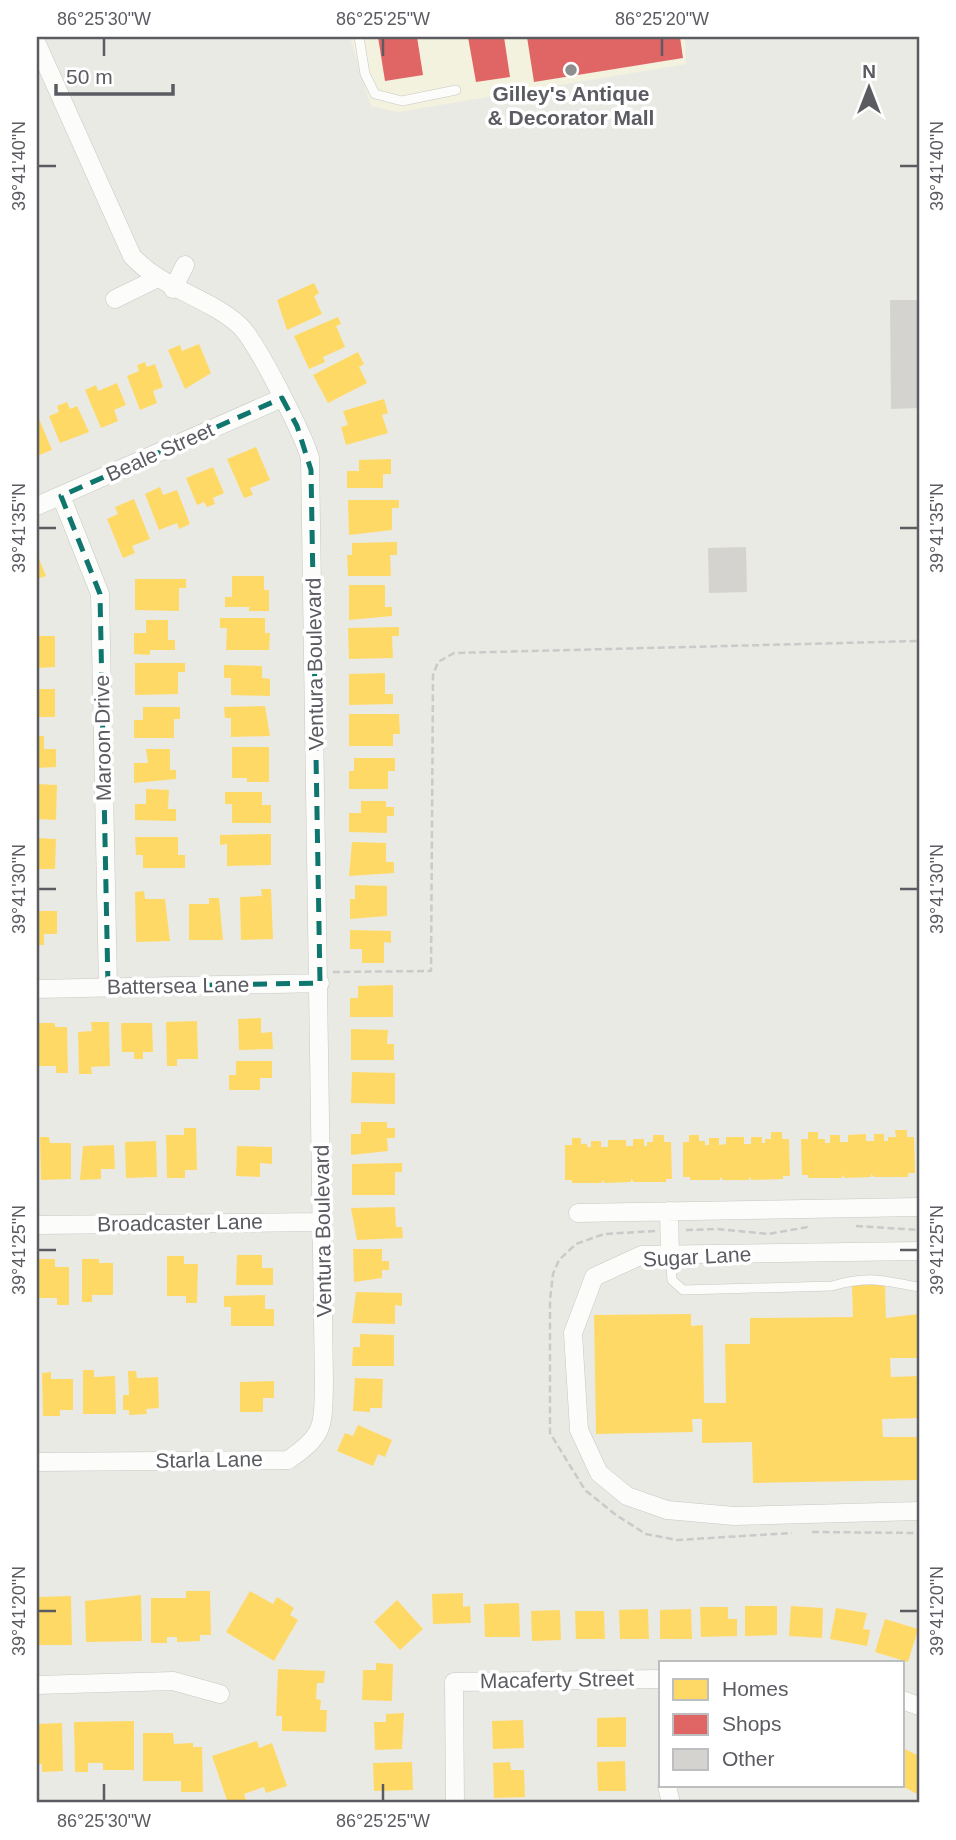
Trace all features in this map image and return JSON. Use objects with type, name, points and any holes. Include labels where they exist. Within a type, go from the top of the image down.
[{"type":"street","name":"Ventura Boulevard","points":[[37,44],[132,256],[156,279],[241,326],[306,442],[311,470],[324,1383]]},
{"type":"street","points":[[173,289],[185,265]]},
{"type":"street","points":[[115,299],[156,279]]},
{"type":"street","name":"Beale Street","points":[[37,506],[282,398]]},
{"type":"street","name":"Maroon Drive","points":[[61,496],[100,594],[108,987]]},
{"type":"street","name":"Battersea Lane","points":[[37,989],[320,977]]},
{"type":"street","points":[[578,1213],[919,1208]]},
{"type":"street","points":[[669,1211],[670,1255]]},
{"type":"street","name":"Broadcaster Lane","points":[[37,1225],[323,1222]]},
{"type":"street","name":"Sugar Lane","points":[[919,1251],[642,1255],[594,1277],[573,1333],[579,1430],[599,1473],[627,1496],[667,1510],[734,1517],[919,1511]]},
{"type":"street","name":"Starla Lane","points":[[37,1462],[288,1460],[315,1442],[323,1416],[324,1383]]},
{"type":"street","name":"Macaferty Street","points":[[455,1803],[454,1682],[659,1679]]},
{"type":"street","points":[[37,1685],[173,1681],[220,1694]]},
{"type":"lane","points":[[359,37],[365,74],[375,94],[402,101],[456,90]]},
{"type":"lane","points":[[670,1255],[672,1280],[683,1290],[832,1286],[855,1279],[886,1279],[919,1287]]},
{"type":"path","points":[[320,977],[432,971],[433,675],[438,662],[454,653],[919,640]]},
{"type":"path","points":[[816,1225],[768,1234],[718,1229],[604,1234],[576,1244],[559,1260],[553,1274],[550,1300],[550,1433],[585,1490],[646,1534],[677,1540],[799,1532],[919,1533]]},
{"type":"path","points":[[852,1226],[919,1230]]},
{"type":"highlighted area","points":[[282,398],[297,426],[311,470],[320,983],[108,987],[100,594],[61,496]]},
{"type":"shaded area","points":[[350,37],[685,37],[686,64],[398,112],[371,106]]},
{"type":"building: Homes","points":[[314,283],[319,293],[314,296],[322,314],[287,330],[277,300]]},
{"type":"building: Homes","points":[[338,317],[341,324],[336,326],[345,347],[323,357],[325,362],[309,369],[294,336]]},
{"type":"building: Homes","points":[[199,344],[211,373],[185,389],[168,350],[180,345],[182,351]]},
{"type":"building: Homes","points":[[358,352],[364,364],[359,367],[367,383],[328,403],[313,375]]},
{"type":"building: Homes","points":[[145,362],[147,367],[155,364],[163,387],[153,391],[157,403],[140,410],[127,376],[139,371],[137,365]]},
{"type":"building: Homes","points":[[117,383],[126,405],[114,410],[118,421],[101,428],[85,390],[96,385],[98,391]]},
{"type":"building: Homes","points":[[384,399],[388,413],[382,415],[388,433],[346,445],[341,427],[348,425],[343,411]]},
{"type":"building: Homes","points":[[67,402],[70,409],[77,406],[89,432],[60,443],[49,416],[59,412],[57,406]]},
{"type":"building: Homes","points":[[37,414],[52,450],[37,456]]},
{"type":"building: Homes","points":[[256,447],[270,480],[250,488],[253,495],[244,498],[227,459]]},
{"type":"building: Homes","points":[[391,459],[391,474],[383,474],[383,488],[347,488],[347,471],[359,471],[359,460]]},
{"type":"building: Homes","points":[[213,467],[224,493],[213,498],[215,504],[207,507],[204,502],[197,505],[186,478]]},
{"type":"building: Homes","points":[[160,487],[163,495],[177,490],[190,524],[179,529],[177,523],[159,530],[145,494]]},
{"type":"building: Homes","points":[[134,499],[150,539],[132,546],[135,553],[123,558],[107,519],[118,514],[115,507]]},
{"type":"building: Homes","points":[[348,500],[399,500],[399,508],[392,508],[392,530],[349,535]]},
{"type":"building: Homes","points":[[397,542],[397,555],[390,555],[391,576],[348,576],[347,555],[352,555],[352,543]]},
{"type":"building: Homes","points":[[37,554],[46,576],[37,579]]},
{"type":"building: Homes","points":[[232,576],[264,576],[264,590],[269,590],[269,611],[249,611],[249,607],[225,607],[225,597],[232,597]]},
{"type":"building: Homes","points":[[135,579],[186,579],[186,588],[179,588],[179,611],[135,610]]},
{"type":"building: Homes","points":[[349,585],[385,585],[385,607],[392,607],[392,616],[349,620]]},
{"type":"building: Homes","points":[[220,618],[265,618],[265,633],[270,633],[269,650],[226,650],[227,628],[220,628]]},
{"type":"building: Homes","points":[[146,620],[168,620],[168,640],[175,640],[175,650],[150,650],[150,655],[134,654],[134,633],[146,633]]},
{"type":"building: Homes","points":[[399,627],[399,636],[392,636],[393,658],[349,659],[348,628]]},
{"type":"building: Homes","points":[[37,636],[55,636],[55,667],[37,668]]},
{"type":"building: Homes","points":[[135,663],[185,663],[185,672],[178,672],[178,694],[135,695]]},
{"type":"building: Homes","points":[[224,665],[262,666],[262,678],[270,679],[270,696],[231,695],[231,678],[224,678]]},
{"type":"building: Homes","points":[[385,673],[385,694],[393,694],[393,704],[349,705],[349,674]]},
{"type":"building: Homes","points":[[37,689],[55,689],[55,717],[37,717]]},
{"type":"building: Homes","points":[[265,706],[270,736],[231,737],[231,718],[225,718],[224,707]]},
{"type":"building: Homes","points":[[143,707],[180,707],[180,719],[174,719],[174,738],[134,738],[134,720],[143,720]]},
{"type":"building: Homes","points":[[349,714],[399,714],[400,734],[393,734],[393,746],[349,746]]},
{"type":"building: Homes","points":[[37,736],[44,736],[44,749],[56,749],[56,767],[37,768]]},
{"type":"building: Homes","points":[[232,747],[269,747],[269,782],[247,782],[247,778],[232,778]]},
{"type":"building: Homes","points":[[146,749],[170,749],[170,770],[176,770],[176,779],[134,783],[134,763],[148,763]]},
{"type":"building: Homes","points":[[354,758],[395,758],[395,771],[388,771],[388,789],[349,789],[349,771],[354,771]]},
{"type":"building: Homes","points":[[37,784],[57,785],[56,820],[37,819]]},
{"type":"building: Homes","points":[[146,789],[169,790],[168,809],[176,809],[176,821],[135,820],[135,804],[146,804]]},
{"type":"building: Homes","points":[[225,792],[262,792],[262,805],[271,805],[271,823],[232,823],[232,804],[225,804]]},
{"type":"building: Homes","points":[[361,801],[386,801],[386,807],[394,807],[394,816],[387,816],[387,833],[349,832],[349,813],[361,813]]},
{"type":"building: Homes","points":[[271,834],[271,865],[227,866],[227,844],[220,845],[220,835]]},
{"type":"building: Homes","points":[[135,837],[178,837],[178,855],[185,855],[185,868],[143,868],[143,855],[136,855]]},
{"type":"building: Homes","points":[[37,838],[56,839],[55,869],[37,869]]},
{"type":"building: Homes","points":[[352,842],[386,843],[386,862],[394,862],[394,873],[349,876]]},
{"type":"building: Homes","points":[[355,885],[387,886],[387,916],[350,919],[350,899],[355,899]]},
{"type":"building: Homes","points":[[261,889],[271,889],[273,939],[241,940],[240,897],[262,896]]},
{"type":"building: Homes","points":[[144,891],[145,899],[165,899],[170,941],[136,942],[135,892]]},
{"type":"building: Homes","points":[[209,898],[219,898],[223,940],[189,940],[189,904],[209,904]]},
{"type":"building: Homes","points":[[37,911],[57,911],[57,934],[44,934],[44,945],[37,945]]},
{"type":"building: Homes","points":[[350,930],[391,931],[391,943],[384,942],[384,963],[362,963],[362,949],[350,949]]},
{"type":"building: Homes","points":[[393,985],[393,1017],[350,1017],[350,998],[358,998],[358,986]]},
{"type":"building: Homes","points":[[261,1018],[261,1033],[272,1032],[273,1049],[239,1050],[238,1019]]},
{"type":"building: Homes","points":[[197,1021],[198,1059],[177,1059],[177,1066],[167,1066],[166,1022]]},
{"type":"building: Homes","points":[[91,1022],[109,1022],[110,1066],[91,1067],[92,1074],[79,1074],[78,1032],[92,1031]]},
{"type":"building: Homes","points":[[37,1023],[55,1023],[55,1027],[67,1027],[68,1073],[56,1073],[56,1066],[37,1066]]},
{"type":"building: Homes","points":[[121,1023],[152,1023],[153,1052],[143,1052],[143,1059],[134,1059],[134,1052],[122,1052]]},
{"type":"building: Homes","points":[[351,1029],[388,1030],[387,1044],[394,1044],[394,1060],[351,1060]]},
{"type":"building: Homes","points":[[236,1061],[272,1061],[272,1078],[260,1078],[260,1090],[229,1090],[229,1075],[236,1075]]},
{"type":"building: Homes","points":[[352,1072],[395,1073],[395,1104],[351,1103]]},
{"type":"building: Homes","points":[[361,1122],[387,1122],[387,1128],[395,1128],[395,1138],[387,1138],[388,1151],[351,1155],[351,1134],[361,1134]]},
{"type":"building: Homes","points":[[184,1128],[196,1128],[197,1170],[185,1170],[185,1178],[167,1178],[166,1135],[184,1135]]},
{"type":"building: Homes","points":[[895,1130],[907,1130],[907,1137],[914,1137],[915,1173],[908,1173],[908,1177],[874,1177],[871,1174],[871,1177],[845,1178],[842,1175],[842,1178],[808,1178],[808,1175],[802,1175],[801,1139],[808,1139],[808,1132],[818,1132],[818,1139],[825,1139],[825,1143],[830,1143],[830,1135],[840,1135],[840,1142],[848,1142],[848,1135],[866,1134],[866,1141],[874,1141],[874,1134],[884,1134],[884,1141],[888,1141],[888,1137],[896,1137]]},
{"type":"building: Homes","points":[[771,1132],[782,1132],[782,1139],[789,1139],[790,1176],[783,1176],[783,1179],[752,1180],[749,1177],[749,1180],[723,1180],[720,1177],[720,1180],[690,1180],[690,1177],[683,1177],[683,1142],[689,1142],[689,1135],[699,1135],[699,1141],[705,1141],[705,1145],[709,1145],[709,1138],[719,1138],[719,1145],[726,1144],[726,1137],[744,1137],[744,1144],[751,1144],[751,1137],[762,1137],[762,1143],[765,1143],[765,1139],[771,1139]]},
{"type":"building: Homes","points":[[653,1135],[664,1135],[664,1142],[671,1142],[672,1179],[666,1179],[666,1182],[634,1182],[631,1179],[631,1182],[605,1183],[602,1180],[602,1183],[572,1183],[572,1180],[565,1180],[565,1145],[572,1145],[572,1138],[581,1138],[581,1144],[587,1144],[587,1147],[591,1147],[591,1141],[601,1141],[601,1147],[608,1147],[608,1140],[626,1140],[626,1146],[633,1146],[633,1139],[644,1139],[644,1146],[647,1146],[647,1142],[653,1142]]},
{"type":"building: Homes","points":[[40,1137],[49,1137],[50,1143],[71,1143],[71,1179],[41,1180]]},
{"type":"building: Homes","points":[[156,1141],[157,1177],[126,1178],[125,1142]]},
{"type":"building: Homes","points":[[114,1145],[115,1169],[101,1169],[101,1179],[80,1180],[83,1146]]},
{"type":"building: Homes","points":[[237,1146],[272,1147],[272,1164],[260,1163],[260,1177],[236,1176]]},
{"type":"building: Homes","points":[[402,1163],[402,1172],[395,1172],[395,1195],[352,1195],[352,1164]]},
{"type":"building: Homes","points":[[395,1207],[396,1227],[402,1227],[403,1238],[357,1240],[351,1208]]},
{"type":"building: Homes","points":[[353,1249],[382,1249],[382,1261],[389,1261],[389,1270],[382,1270],[382,1278],[354,1282]]},
{"type":"building: Homes","points":[[237,1255],[262,1255],[262,1268],[273,1268],[273,1285],[236,1285]]},
{"type":"building: Homes","points":[[167,1256],[184,1256],[184,1264],[198,1264],[197,1303],[186,1303],[186,1296],[167,1296]]},
{"type":"building: Homes","points":[[38,1259],[55,1259],[55,1267],[69,1267],[69,1305],[57,1305],[57,1298],[38,1298]]},
{"type":"building: Homes","points":[[82,1259],[99,1259],[99,1263],[113,1263],[113,1295],[92,1295],[92,1302],[82,1302]]},
{"type":"building: Homes","points":[[852,1285],[885,1285],[886,1318],[919,1314],[919,1358],[890,1358],[891,1377],[919,1376],[919,1418],[882,1419],[883,1437],[919,1437],[919,1480],[753,1483],[752,1442],[702,1443],[702,1419],[692,1419],[693,1432],[596,1434],[594,1315],[691,1314],[691,1326],[703,1325],[704,1403],[726,1403],[725,1344],[750,1344],[750,1318],[853,1317]]},
{"type":"building: Homes","points":[[356,1292],[402,1293],[402,1306],[395,1305],[395,1324],[352,1323]]},
{"type":"building: Homes","points":[[265,1295],[265,1309],[274,1309],[274,1326],[231,1326],[231,1307],[224,1307],[224,1296]]},
{"type":"building: Homes","points":[[360,1334],[394,1335],[394,1366],[352,1366],[353,1347],[360,1347]]},
{"type":"building: Homes","points":[[83,1370],[94,1370],[94,1377],[115,1376],[116,1414],[83,1414]]},
{"type":"building: Homes","points":[[128,1371],[136,1371],[137,1378],[158,1377],[159,1408],[146,1409],[147,1414],[129,1415],[129,1410],[123,1410],[123,1395],[129,1395]]},
{"type":"building: Homes","points":[[51,1372],[51,1379],[73,1379],[73,1410],[60,1410],[60,1416],[43,1416],[42,1373]]},
{"type":"building: Homes","points":[[355,1378],[383,1379],[382,1408],[370,1408],[370,1412],[353,1411]]},
{"type":"building: Homes","points":[[274,1381],[274,1398],[263,1398],[263,1412],[240,1412],[240,1382]]},
{"type":"building: Homes","points":[[358,1425],[392,1440],[385,1457],[378,1454],[373,1466],[337,1451],[345,1433],[353,1436]]},
{"type":"building: Homes","points":[[186,1591],[210,1591],[211,1635],[200,1635],[200,1641],[177,1642],[177,1637],[167,1637],[167,1643],[151,1643],[151,1598],[186,1598]]},
{"type":"building: Homes","points":[[250,1591],[273,1604],[277,1597],[294,1608],[290,1615],[298,1620],[274,1661],[226,1632]]},
{"type":"building: Homes","points":[[463,1593],[463,1607],[470,1606],[471,1623],[433,1624],[432,1594]]},
{"type":"building: Homes","points":[[141,1595],[142,1641],[86,1642],[85,1601]]},
{"type":"building: Homes","points":[[71,1596],[72,1645],[37,1645],[39,1597]]},
{"type":"building: Homes","points":[[397,1600],[423,1629],[400,1650],[374,1622]]},
{"type":"building: Homes","points":[[519,1603],[520,1637],[485,1637],[484,1604]]},
{"type":"building: Homes","points":[[745,1606],[777,1606],[777,1635],[745,1636]]},
{"type":"building: Homes","points":[[791,1606],[823,1608],[822,1638],[789,1636]]},
{"type":"building: Homes","points":[[700,1607],[728,1607],[728,1619],[737,1619],[737,1636],[701,1637]]},
{"type":"building: Homes","points":[[836,1608],[867,1613],[863,1629],[870,1630],[867,1646],[830,1639]]},
{"type":"building: Homes","points":[[648,1609],[649,1639],[620,1639],[619,1610]]},
{"type":"building: Homes","points":[[691,1609],[692,1639],[660,1639],[660,1610]]},
{"type":"building: Homes","points":[[560,1610],[561,1640],[532,1641],[531,1611]]},
{"type":"building: Homes","points":[[575,1611],[604,1611],[605,1639],[576,1639]]},
{"type":"building: Homes","points":[[885,1619],[918,1629],[908,1662],[875,1652]]},
{"type":"building: Homes","points":[[376,1663],[393,1664],[392,1701],[362,1700],[363,1670],[376,1670]]},
{"type":"building: Homes","points":[[278,1669],[325,1671],[324,1683],[317,1683],[316,1699],[321,1700],[320,1710],[327,1710],[326,1732],[282,1731],[282,1716],[276,1716]]},
{"type":"building: Homes","points":[[404,1713],[402,1749],[375,1750],[374,1722],[386,1722],[386,1714]]},
{"type":"building: Homes","points":[[626,1717],[626,1747],[597,1747],[597,1718]]},
{"type":"building: Homes","points":[[523,1720],[524,1748],[493,1749],[492,1721]]},
{"type":"building: Homes","points":[[134,1721],[134,1770],[103,1770],[103,1763],[88,1763],[88,1772],[75,1772],[74,1722]]},
{"type":"building: Homes","points":[[62,1723],[63,1771],[42,1772],[42,1764],[37,1764],[37,1724]]},
{"type":"building: Homes","points":[[143,1733],[173,1733],[174,1744],[193,1743],[193,1747],[202,1747],[203,1792],[181,1792],[181,1781],[143,1781]]},
{"type":"building: Homes","points":[[257,1741],[259,1748],[272,1743],[287,1786],[266,1793],[264,1787],[244,1794],[247,1803],[228,1803],[212,1756]]},
{"type":"building: Homes","points":[[905,1749],[919,1756],[919,1795],[904,1787]]},
{"type":"building: Homes","points":[[625,1761],[626,1791],[598,1791],[597,1762]]},
{"type":"building: Homes","points":[[412,1762],[413,1790],[374,1791],[373,1763]]},
{"type":"building: Homes","points":[[510,1762],[511,1770],[524,1770],[525,1797],[494,1798],[493,1763]]},
{"type":"building: Shops","points":[[378,37],[417,37],[423,75],[385,81]]},
{"type":"building: Shops","name":"Gilley's Antique & Decorator Mall","points":[[468,37],[504,37],[510,77],[476,82]]},
{"type":"building: Shops","name":"Gilley's Antique & Decorator Mall","points":[[527,37],[680,37],[683,58],[534,82]]},
{"type":"building: Other","points":[[890,300],[919,300],[919,408],[891,409]]},
{"type":"building: Other","points":[[746,547],[747,592],[709,593],[708,548]]},
{"type":"place","name":"Gilley's Antique & Decorator Mall","points":[[571,70]]}]
